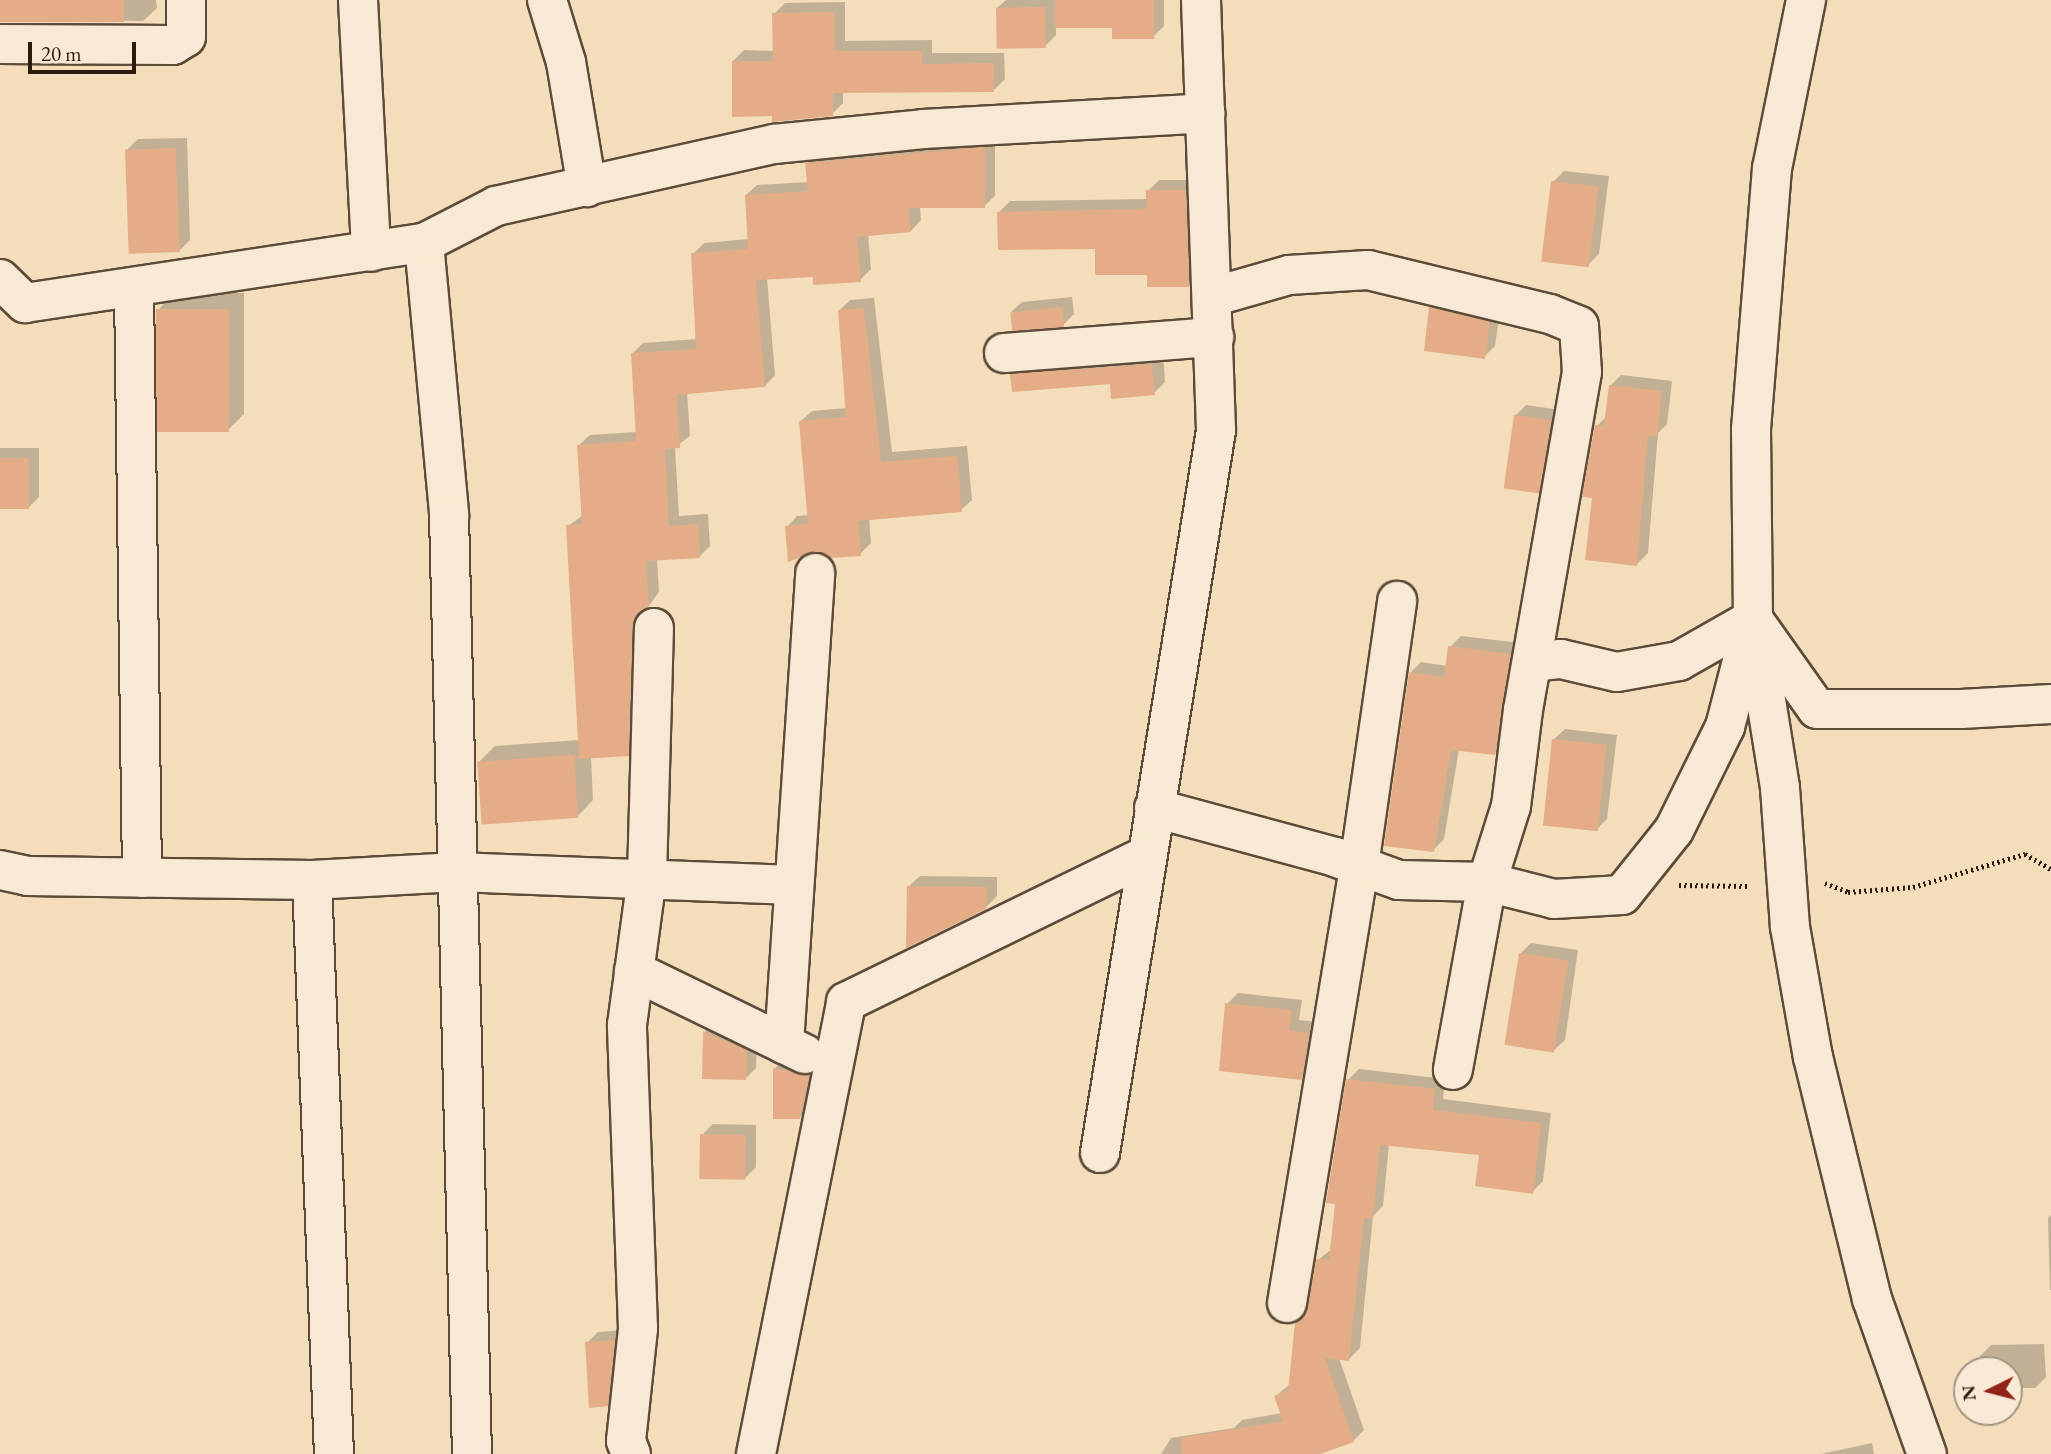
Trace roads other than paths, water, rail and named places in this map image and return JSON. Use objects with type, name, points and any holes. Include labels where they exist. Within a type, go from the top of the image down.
[{"type":"street","points":[[0,44],[173,45],[186,37],[186,0]]},
{"type":"street","points":[[358,0],[371,252]]},
{"type":"street","points":[[547,0],[566,62],[587,187]]},
{"type":"street","points":[[1100,1153],[1216,430],[1201,0]]},
{"type":"street","points":[[1806,0],[1772,168],[1751,429],[1753,619],[1780,788],[1787,884],[1813,1057],[1835,1155],[1888,1351],[1927,1454]]},
{"type":"street","points":[[8,295],[134,288],[424,243],[496,206],[774,144],[923,128],[1206,113]]},
{"type":"street","points":[[424,243],[449,515],[472,1453]]},
{"type":"street","points":[[1212,297],[1289,275],[1368,270],[1550,314],[1579,326],[1582,372],[1532,662],[1511,806],[1487,882],[1453,1070]]},
{"type":"street","points":[[134,288],[142,877]]},
{"type":"street","points":[[1004,353],[1214,337]]},
{"type":"street","points":[[784,1044],[815,573]]},
{"type":"street","points":[[1287,1303],[1359,866],[1396,601]]},
{"type":"street","points":[[1532,662],[1561,659],[1617,672],[1679,661],[1753,619]]},
{"type":"street","points":[[1753,619],[1817,709],[2051,704]]},
{"type":"street","points":[[1154,808],[1359,866],[1399,880],[1487,882],[1554,899],[1622,895],[1674,830],[1725,727],[1753,619]]},
{"type":"street","points":[[631,1454],[626,1441],[638,1328],[627,1025],[647,877],[654,628]]},
{"type":"street","points":[[756,1454],[846,1002],[1147,855]]},
{"type":"street","points":[[0,870],[28,876],[312,880],[457,872],[647,877],[794,885]]},
{"type":"street","points":[[312,880],[334,1454]]},
{"type":"street","points":[[634,971],[833,1067]]}]
